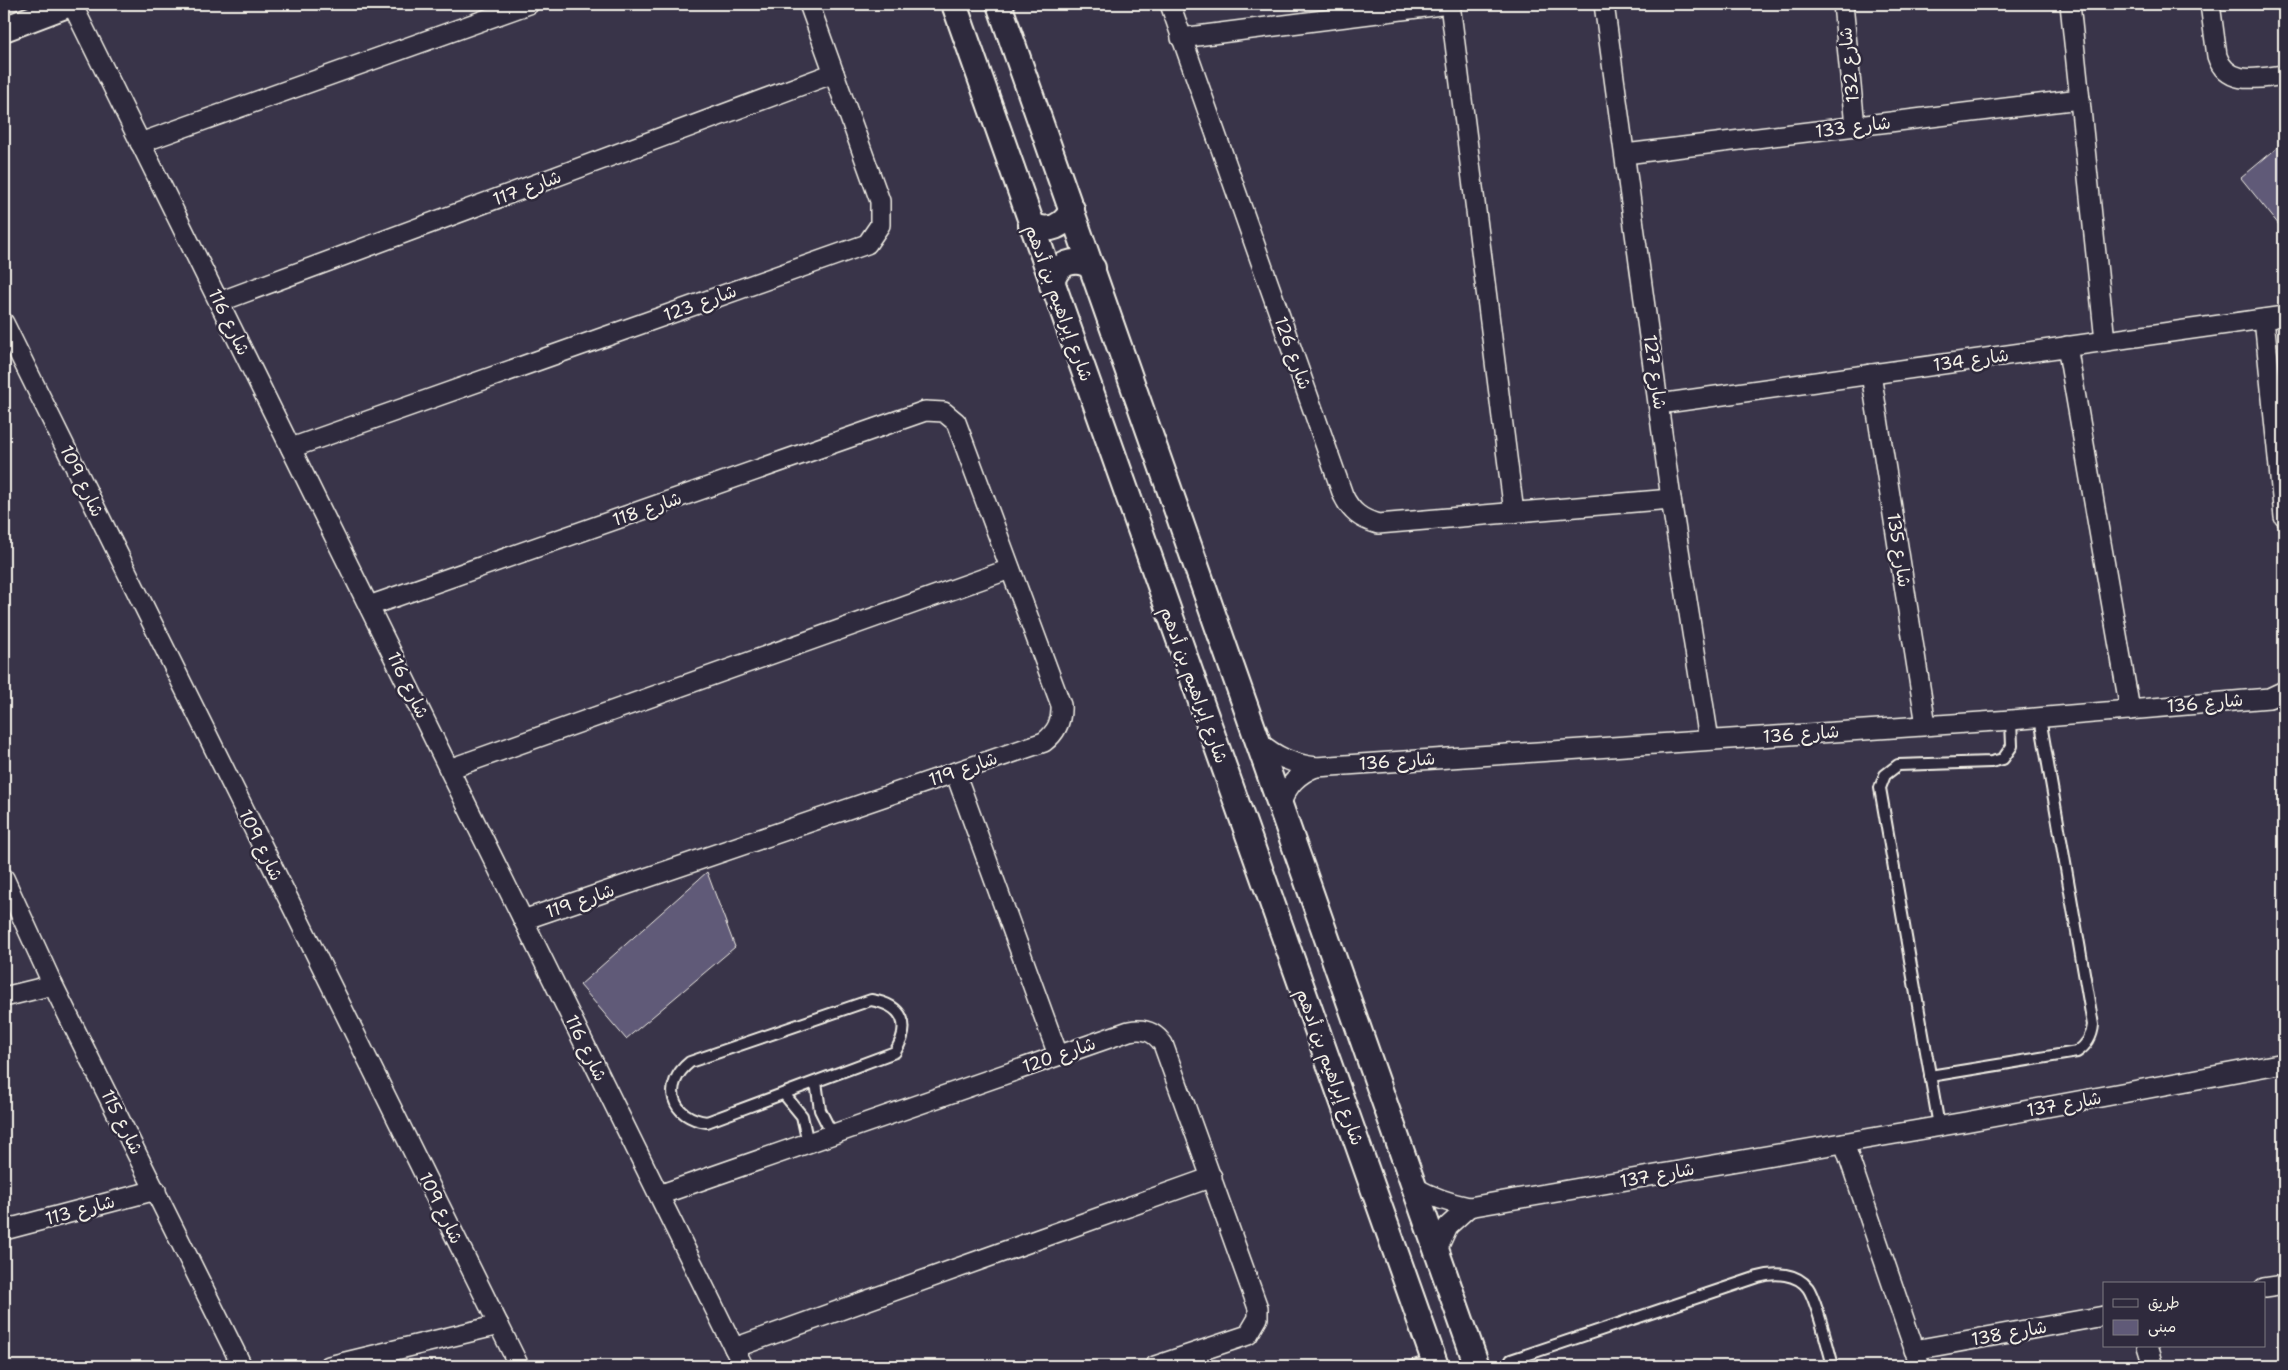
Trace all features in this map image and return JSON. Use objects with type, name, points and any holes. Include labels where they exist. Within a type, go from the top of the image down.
[{"type":"street","points":[[4,29],[71,4]]},
{"type":"street","name":"شارع 116","points":[[71,4],[743,1366]]},
{"type":"street","points":[[140,143],[529,4]]},
{"type":"street","name":"شارع 123","points":[[291,448],[867,244],[880,225],[880,201],[809,4]]},
{"type":"street","name":"شارع إبراهيم بن أدهم","points":[[954,4],[1428,1364]]},
{"type":"street","points":[[999,4],[1477,1366]]},
{"type":"street","name":"شارع 126","points":[[1170,4],[1348,506],[1356,514],[1366,521],[1378,524],[1671,499]]},
{"type":"street","points":[[1181,38],[1449,4],[1514,513]]},
{"type":"street","name":"شارع 127","points":[[1604,4],[1671,499],[1709,740]]},
{"type":"street","name":"شارع 132","points":[[1843,4],[1856,126]]},
{"type":"street","points":[[2070,4],[2105,341]]},
{"type":"street","points":[[2210,4],[2217,56],[2219,63],[2228,74],[2242,79],[2284,75]]},
{"type":"street","name":"شارع 117","points":[[219,302],[834,73]]},
{"type":"street","name":"شارع 133","points":[[1625,154],[2080,99]]},
{"type":"street","points":[[1031,225],[1044,229],[1058,226],[1064,222],[1072,209]]},
{"type":"street","points":[[1052,285],[1056,273],[1064,264],[1082,262],[1093,268]]},
{"type":"street","name":"شارع 134","points":[[1659,404],[2284,316]]},
{"type":"street","points":[[2264,319],[2284,517]]},
{"type":"street","name":"شارع 109","points":[[4,323],[519,1366]]},
{"type":"street","points":[[2067,346],[2130,710]]},
{"type":"street","name":"شارع 135","points":[[1872,374],[1926,725]]},
{"type":"street","name":"شارع 119","points":[[524,920],[1044,742],[1054,733],[1060,720],[1061,705],[956,422],[944,412],[925,411]]},
{"type":"street","name":"شارع 118","points":[[369,606],[925,411]]},
{"type":"street","points":[[449,769],[1010,569]]},
{"type":"street","name":"شارع 136","points":[[1258,742],[1279,757],[1291,762],[1316,767],[2040,718],[2269,698],[2284,691]]},
{"type":"street","name":"شارع 136","points":[[1281,804],[1290,785],[1297,777],[1316,767]]},
{"type":"street","points":[[955,772],[1058,1055]]},
{"type":"street","name":"شارع 115","points":[[4,878],[53,985],[242,1366]]},
{"type":"street","points":[[4,997],[53,985]]},
{"type":"street","name":"شارع 120","points":[[659,1195],[1129,1031],[1137,1029],[1153,1033],[1163,1044],[1258,1308],[1258,1318],[1248,1334],[1155,1366]]},
{"type":"street","name":"شارع 137","points":[[1414,1187],[1432,1197],[1469,1207],[1844,1143],[2284,1063]]},
{"type":"street","points":[[1844,1143],[1917,1358]]},
{"type":"street","points":[[734,1348],[1212,1177]]},
{"type":"street","name":"شارع 113","points":[[4,1230],[156,1190]]},
{"type":"street","points":[[1437,1250],[1448,1226],[1469,1207]]},
{"type":"street","points":[[2266,1288],[2284,1285]]},
{"type":"street","name":"شارع 138","points":[[1917,1358],[2103,1316]]},
{"type":"street","points":[[329,1366],[499,1325]]},
{"type":"street","points":[[2148,1348],[2153,1366]]},
{"type":"lane","points":[[1930,1076],[2077,1052],[2088,1042],[2092,1034],[2094,1025],[2040,718]]},
{"type":"lane","points":[[1939,1126],[1880,795],[1882,782],[1885,775],[1898,764],[1985,762],[2003,759],[2012,746],[2011,720]]},
{"type":"lane","points":[[871,1000],[886,1002],[898,1011],[904,1024],[904,1032],[903,1039],[895,1052],[816,1082],[707,1122],[695,1120],[684,1115],[676,1105],[673,1093],[674,1080],[680,1070],[690,1062],[701,1057],[871,1000]]},
{"type":"lane","points":[[816,1082],[820,1110],[832,1134]]},
{"type":"lane","points":[[784,1094],[802,1116],[808,1143]]},
{"type":"lane","points":[[1511,1360],[1758,1277],[1778,1274],[1796,1279],[1810,1290],[1834,1366]]},
{"type":"building","points":[[2284,142],[2284,231],[2241,178]]},
{"type":"building","points":[[707,872],[735,947],[626,1039],[580,985]]}]
